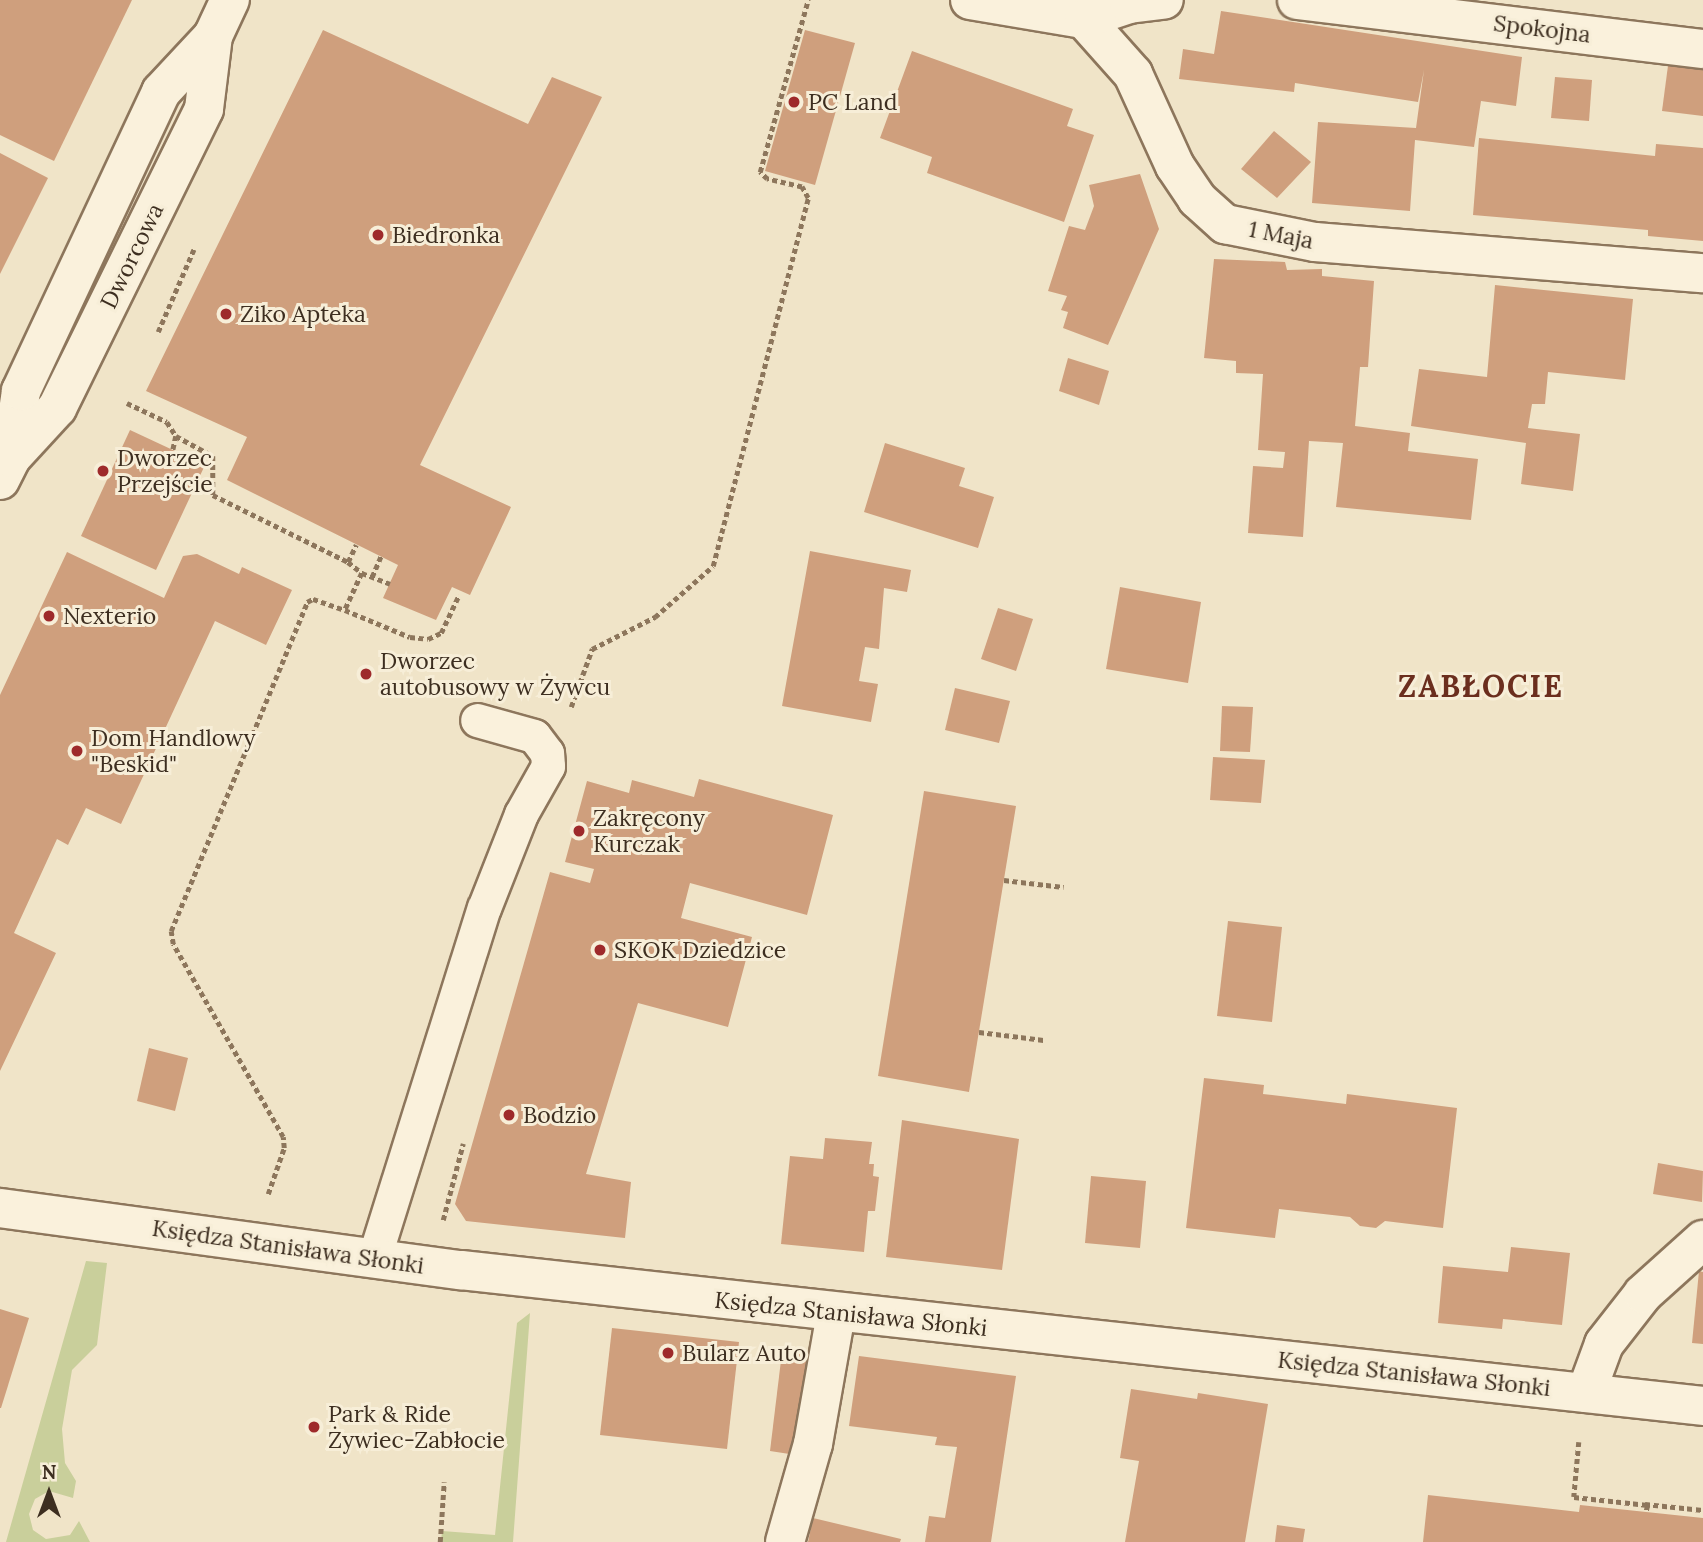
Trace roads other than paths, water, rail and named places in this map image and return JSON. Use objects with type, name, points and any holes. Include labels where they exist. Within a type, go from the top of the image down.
[{"type":"street","name":"Dworcowa","points":[[5,469],[21,390],[161,92],[213,36],[230,0]]},
{"type":"street","points":[[971,0],[1084,19],[1129,4],[1164,0]]},
{"type":"street","name":"Spokojna","points":[[1297,0],[1703,49]]},
{"type":"street","name":"1 Maja","points":[[1084,19],[1133,74],[1175,166],[1197,199],[1224,224],[1315,242],[1703,273]]},
{"type":"street","name":"Księdza Stanisława Słonki","points":[[0,1208],[374,1258],[836,1313],[1703,1406]]},
{"type":"street","points":[[1586,1392],[1604,1344],[1643,1294],[1703,1240]]},
{"type":"street","points":[[785,1542],[813,1444],[836,1313]]},
{"type":"lane","points":[[374,1258],[484,908],[521,814],[548,766],[547,753],[534,736],[477,720]]},
{"type":"place","name":"PC Land","points":[[794,102]]},
{"type":"place","name":"Biedronka","points":[[378,235]]},
{"type":"place","name":"Ziko Apteka","points":[[226,314]]},
{"type":"place","name":"Dworzec Przejście","points":[[103,471]]},
{"type":"place","name":"Nexterio","points":[[49,616]]},
{"type":"place","name":"Dworzec autobusowy w Żywcu","points":[[366,674]]},
{"type":"place","name":"Dom Handlowy \"Beskid\"","points":[[77,751]]},
{"type":"place","name":"Zakręcony Kurczak","points":[[579,831]]},
{"type":"place","name":"SKOK Dziedzice","points":[[600,950]]},
{"type":"place","name":"Bodzio","points":[[509,1115]]},
{"type":"place","name":"Bularz Auto","points":[[668,1353]]},
{"type":"place","name":"Park & Ride Żywiec-Zabłocie","points":[[314,1427]]},
{"type":"district","name":"ZABŁOCIE","points":[[1481,686]]}]
